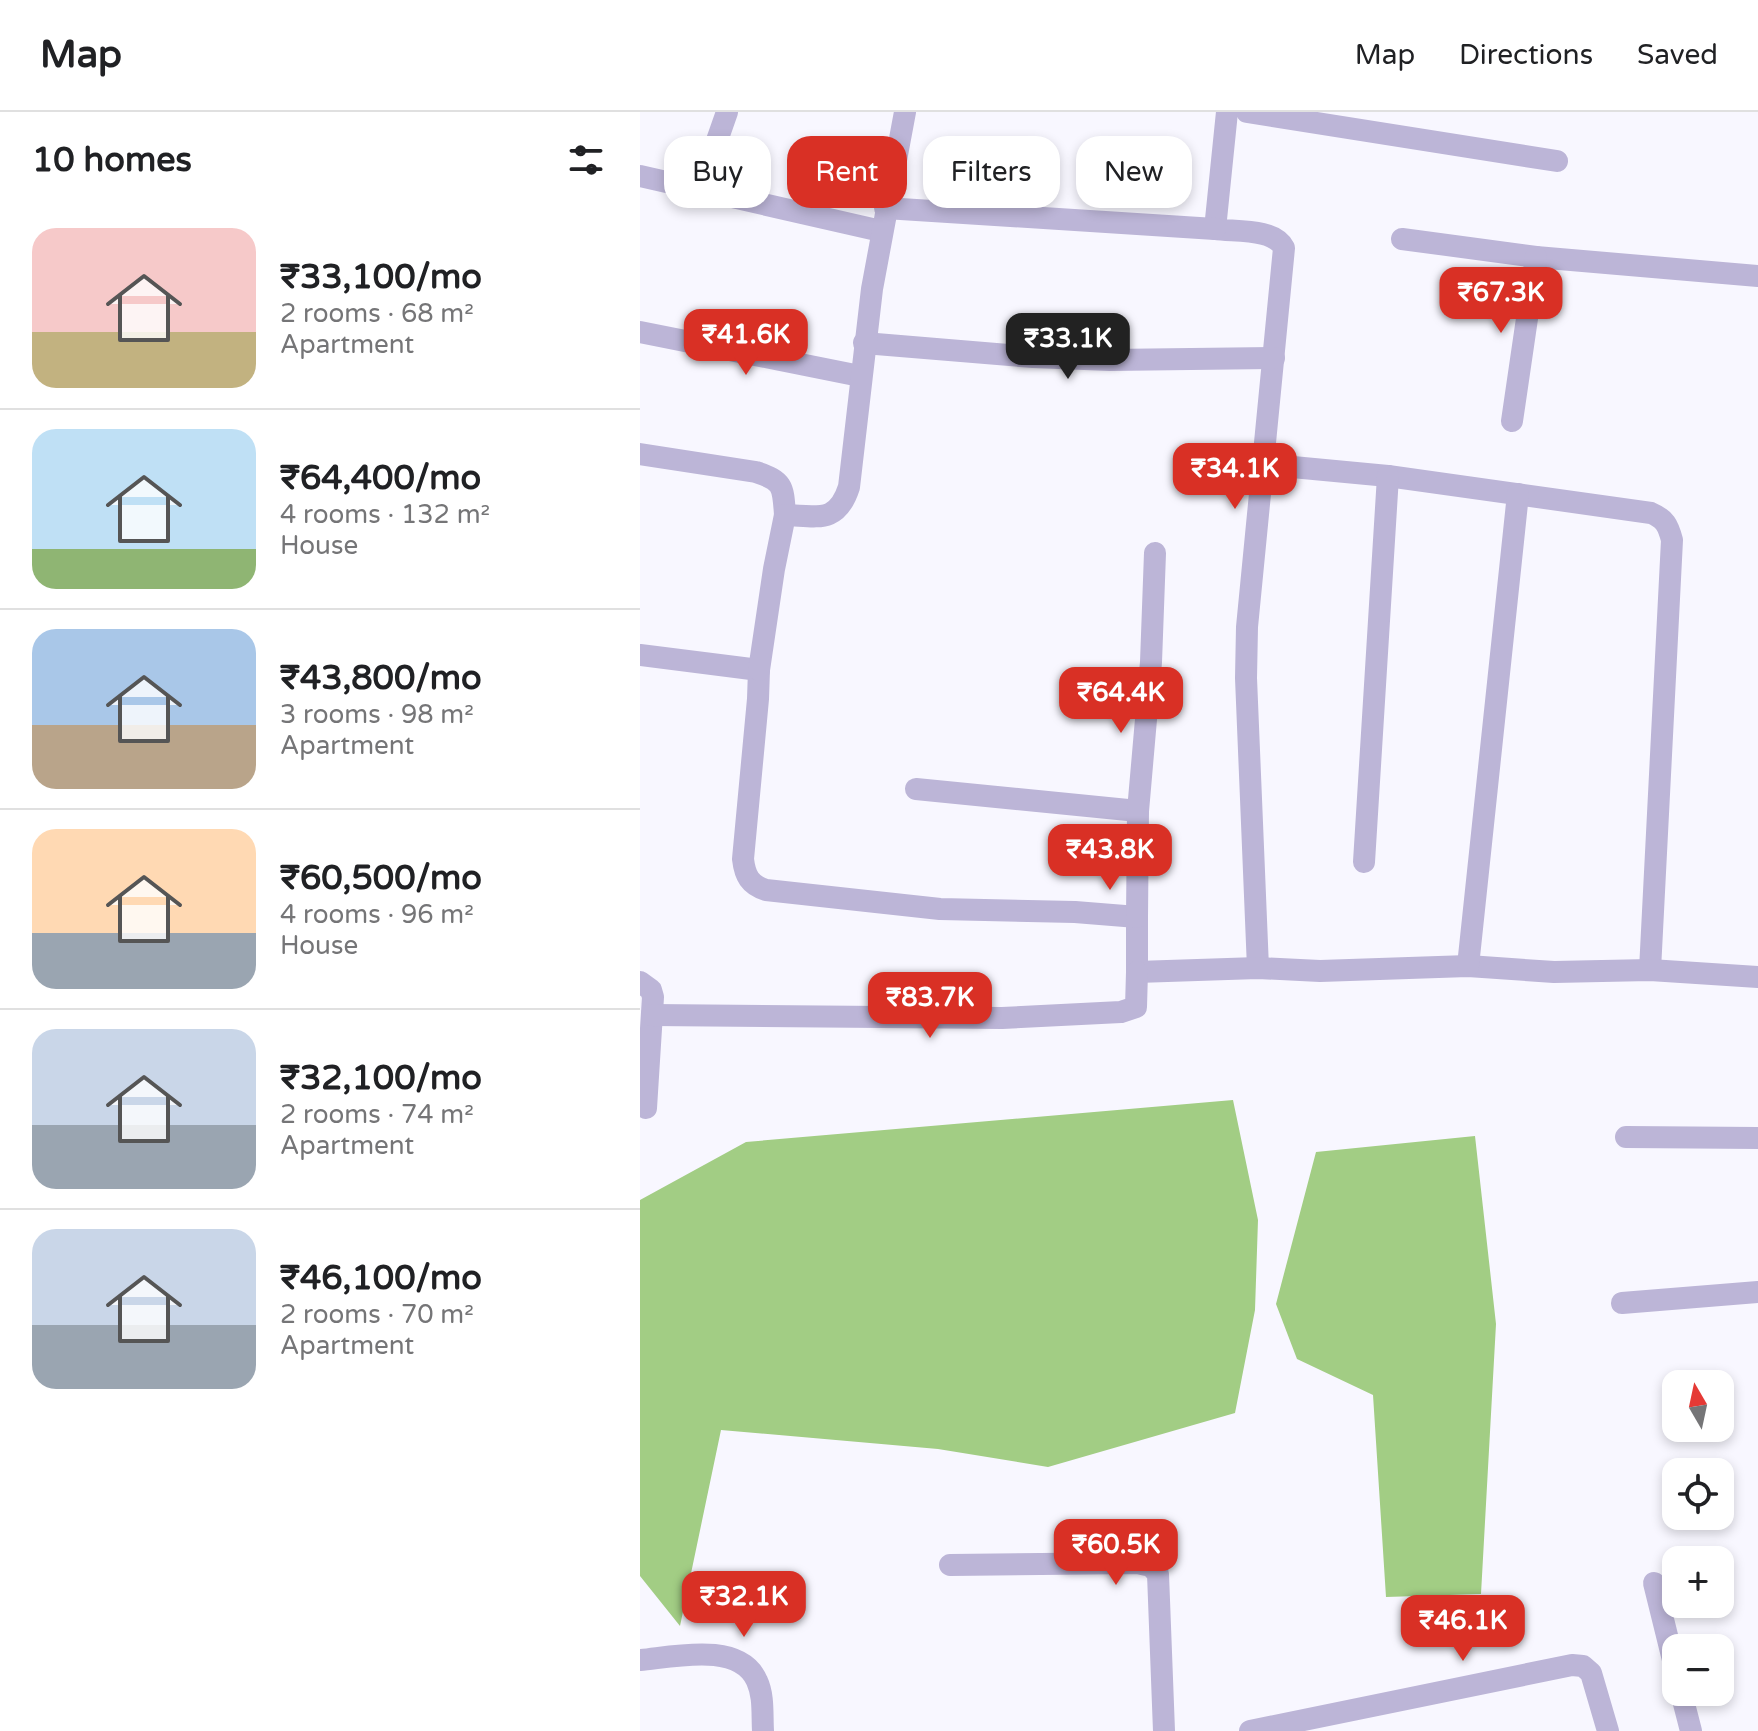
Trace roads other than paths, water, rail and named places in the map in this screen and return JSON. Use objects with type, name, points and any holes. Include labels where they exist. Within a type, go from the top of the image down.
[{"type":"street","points":[[719,136],[727,112]]},
{"type":"street","points":[[900,136],[905,112]]},
{"type":"street","points":[[1215,229],[1227,112]]},
{"type":"street","points":[[1247,112],[1557,161]]},
{"type":"street","points":[[640,176],[664,181]]},
{"type":"street","points":[[771,205],[881,231]]},
{"type":"street","points":[[785,515],[826,516],[843,504],[849,487],[864,343],[885,208],[1215,229],[1269,236],[1281,242],[1284,248],[1274,358],[1249,593],[1246,678],[1258,968]]},
{"type":"street","points":[[1402,239],[1536,257],[1758,276]]},
{"type":"street","points":[[1512,421],[1536,257]]},
{"type":"street","points":[[640,332],[860,376]]},
{"type":"street","points":[[864,343],[1110,360],[1274,358]]},
{"type":"street","points":[[640,454],[768,476],[780,482],[783,489],[785,515],[769,595],[759,670],[743,859],[747,878],[757,887],[794,894],[911,906],[1137,917]]},
{"type":"street","points":[[1261,464],[1388,476],[1651,513],[1662,517],[1669,526],[1672,540],[1650,970]]},
{"type":"street","points":[[1364,862],[1388,476]]},
{"type":"street","points":[[1468,966],[1518,494]]},
{"type":"street","points":[[652,1015],[1002,1018],[1121,1012],[1136,1007],[1138,811],[1151,662],[1155,553]]},
{"type":"street","points":[[640,655],[759,670]]},
{"type":"street","points":[[916,789],[1138,811]]},
{"type":"street","points":[[1137,972],[1468,966],[1554,972],[1650,970],[1758,977]]},
{"type":"street","points":[[640,982],[651,990],[646,1108]]},
{"type":"street","points":[[1626,1137],[1758,1138]]},
{"type":"street","points":[[1622,1303],[1758,1292]]},
{"type":"street","points":[[950,1565],[1137,1563],[1151,1566],[1158,1574],[1164,1731]]},
{"type":"street","points":[[1654,1583],[1667,1634]]},
{"type":"street","points":[[640,1660],[706,1654],[729,1657],[743,1664],[756,1677],[759,1686],[763,1731]]},
{"type":"street","points":[[1250,1731],[1572,1665],[1583,1666],[1591,1673],[1608,1731]]},
{"type":"street","points":[[1685,1706],[1691,1731]]}]
